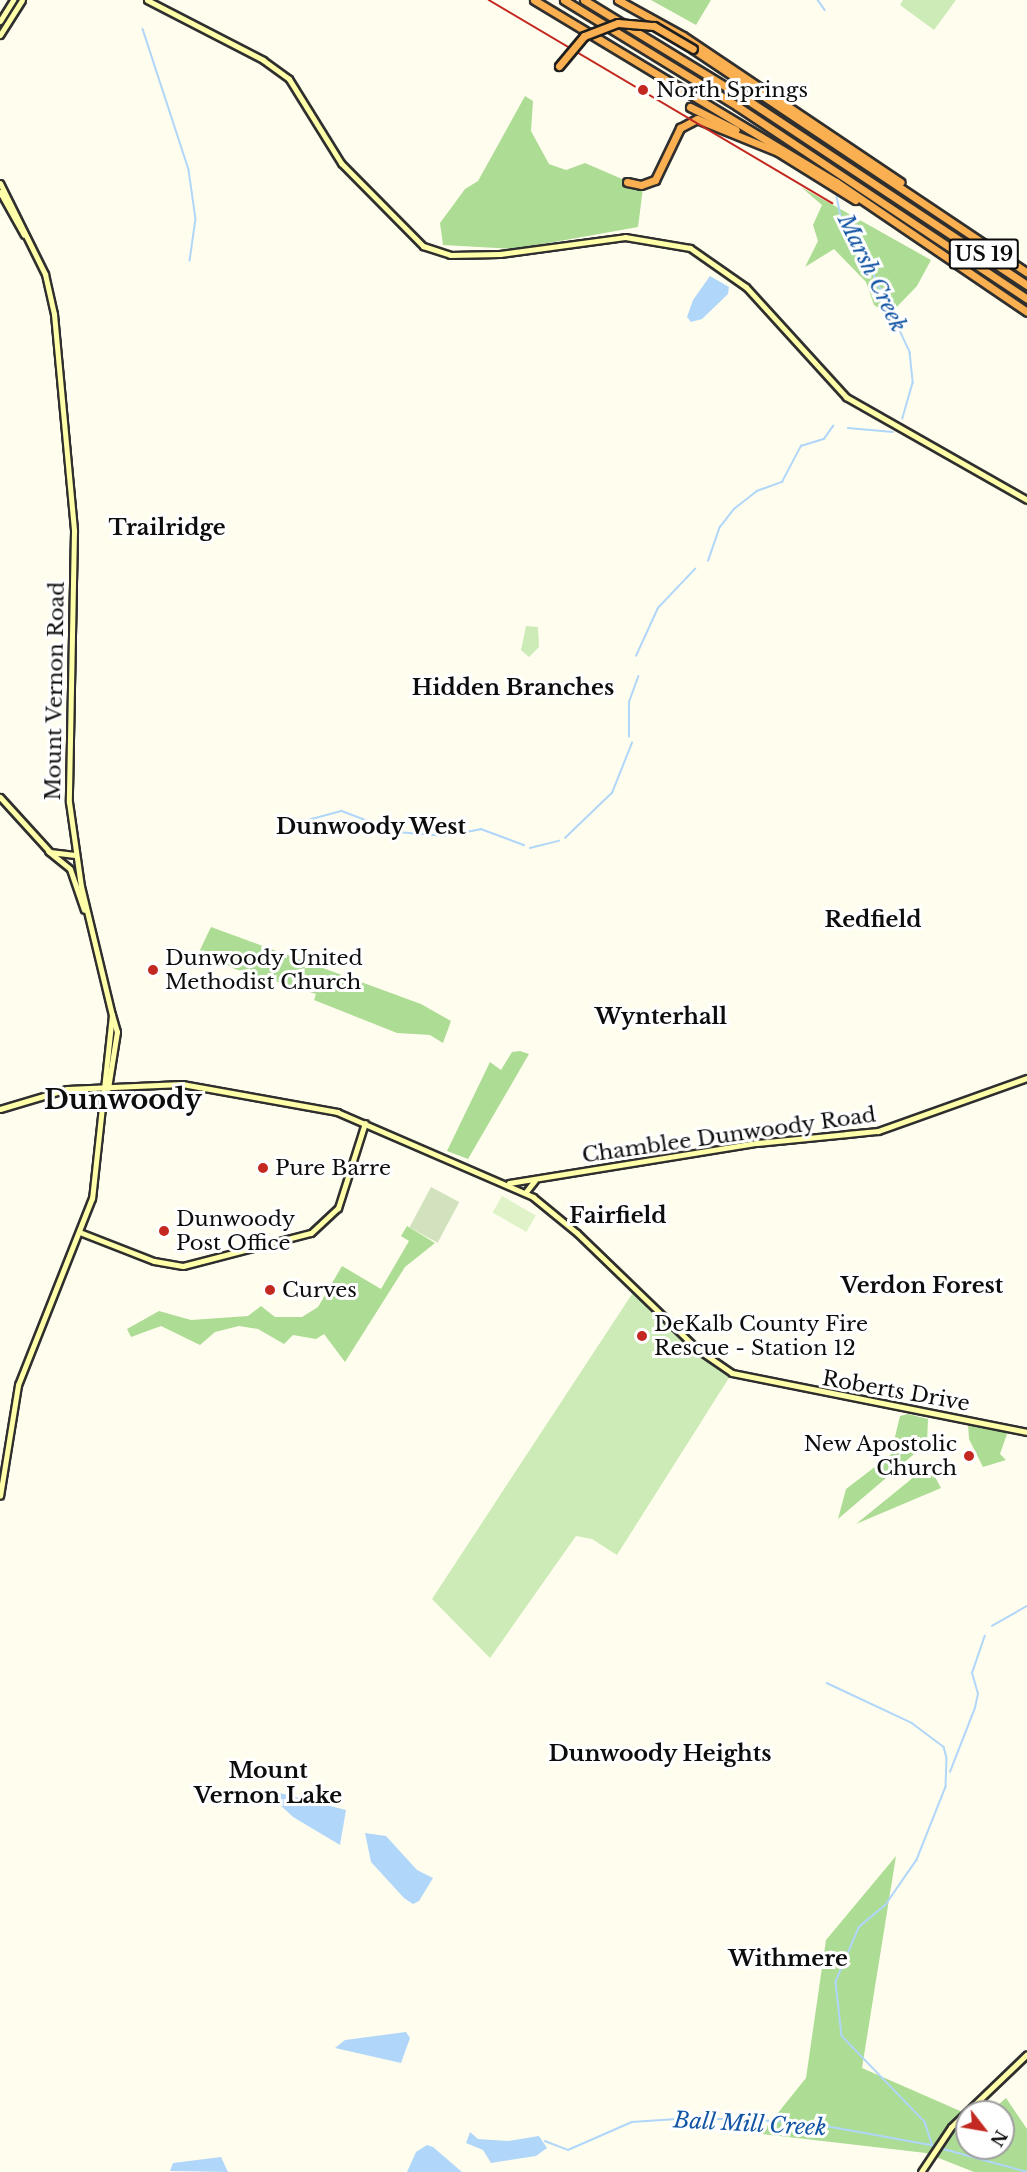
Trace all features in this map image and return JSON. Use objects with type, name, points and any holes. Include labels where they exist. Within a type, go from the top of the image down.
[{"type":"highway","points":[[534,0],[904,225],[1027,312]]},
{"type":"highway","name":"US 19","points":[[564,0],[737,106],[1027,298]]},
{"type":"highway","name":"US 19","points":[[584,0],[743,97],[1027,285]]},
{"type":"highway","points":[[618,0],[683,36],[1027,273]]},
{"type":"highway","points":[[559,66],[591,32],[631,22],[667,32],[943,215]]},
{"type":"highway","points":[[690,107],[765,146],[904,225]]},
{"type":"highway","points":[[627,182],[641,185],[655,180],[680,128],[692,120],[765,146]]},
{"type":"street","points":[[0,21],[14,0]]},
{"type":"street","points":[[0,35],[22,0]]},
{"type":"street","points":[[147,0],[263,60],[289,80],[340,163],[423,246],[450,255],[500,254],[633,237],[690,248],[746,287],[846,397],[1027,500]]},
{"type":"street","points":[[0,183],[36,255]]},
{"type":"street","points":[[0,192],[36,255]]},
{"type":"street","name":"Mount Vernon Road","points":[[0,1496],[18,1385],[82,1233],[95,1184],[108,1089],[112,1015],[87,915],[75,855],[67,764],[74,531],[52,298],[36,255]]},
{"type":"street","points":[[0,797],[47,849],[56,855],[75,855]]},
{"type":"street","points":[[47,849],[51,858],[70,869],[87,915]]},
{"type":"street","name":"Chamblee Dunwoody Road","points":[[0,1109],[62,1090],[192,1085],[317,1107],[365,1123],[507,1183],[757,1143],[878,1131],[1027,1077]]},
{"type":"street","points":[[82,1233],[156,1262],[189,1266],[311,1233],[338,1208],[365,1123]]},
{"type":"street","points":[[525,1193],[535,1180]]},
{"type":"street","name":"Roberts Drive","points":[[507,1183],[525,1193],[577,1233],[697,1349],[732,1372],[1027,1432]]},
{"type":"street","points":[[921,2172],[951,2127],[1027,2054]]},
{"type":"green space","points":[[651,0],[711,0],[696,25]]},
{"type":"green space","points":[[903,0],[956,0],[934,30],[900,5]]},
{"type":"green space","points":[[525,96],[533,101],[531,131],[549,164],[566,170],[585,163],[643,188],[638,227],[515,249],[443,245],[440,223],[465,189],[478,181]]},
{"type":"green space","points":[[801,187],[931,260],[917,286],[889,315],[874,305],[866,282],[834,249],[805,267],[818,241],[813,225],[822,205]]},
{"type":"green space","points":[[526,626],[538,627],[539,647],[529,657],[521,650]]},
{"type":"green space","points":[[211,927],[421,1004],[451,1021],[443,1043],[430,1035],[397,1033],[314,1000],[316,994],[235,969],[200,950]]},
{"type":"green space","points":[[520,1051],[529,1054],[468,1159],[447,1151],[490,1062],[501,1070],[512,1052]]},
{"type":"green space","points":[[431,1187],[459,1202],[438,1243],[409,1228]]},
{"type":"green space","points":[[502,1196],[536,1216],[526,1232],[492,1212]]},
{"type":"green space","points":[[407,1226],[435,1243],[405,1267],[345,1362],[324,1334],[316,1339],[293,1335],[284,1344],[258,1329],[239,1326],[215,1332],[200,1345],[161,1326],[131,1337],[127,1329],[159,1311],[191,1320],[248,1316],[261,1306],[275,1317],[302,1317],[318,1307],[342,1266],[381,1289],[409,1241],[401,1236]]},
{"type":"green space","points":[[634,1291],[700,1353],[732,1373],[617,1555],[592,1539],[576,1536],[490,1658],[432,1599]]},
{"type":"green space","points":[[908,1414],[928,1419],[927,1443],[838,1519],[846,1489],[897,1450],[893,1445],[900,1416]]},
{"type":"green space","points":[[968,1424],[1008,1431],[1000,1454],[1006,1460],[983,1467],[969,1439]]},
{"type":"green space","points":[[928,1464],[941,1488],[856,1524],[909,1481]]},
{"type":"green space","points":[[896,1856],[862,2068],[955,2109],[955,2160],[1015,2160],[1015,2111],[1027,2129],[1027,2172],[974,2172],[926,2153],[761,2134],[806,2078],[826,1940]]},
{"type":"water","points":[[710,276],[729,287],[728,294],[702,319],[691,322],[687,317],[693,300]]},
{"type":"water","points":[[276,1792],[346,1810],[340,1845],[293,1817],[276,1801]]},
{"type":"water","points":[[365,1833],[386,1836],[417,1870],[433,1878],[419,1901],[413,1904],[404,1898],[371,1862]]},
{"type":"water","points":[[406,2032],[410,2038],[401,2063],[335,2048],[345,2040]]},
{"type":"water","points":[[470,2132],[478,2139],[508,2141],[539,2136],[547,2148],[536,2156],[491,2163],[483,2150],[466,2143]]},
{"type":"water","points":[[427,2145],[433,2147],[462,2172],[407,2172],[416,2152]]},
{"type":"water","points":[[221,2157],[228,2172],[170,2171],[173,2163]]},
{"type":"waterway","name":"Marsh Creek","points":[[818,0],[825,10]]},
{"type":"waterway","points":[[143,29],[189,170],[196,219],[190,261]]},
{"type":"waterway","name":"Marsh Creek","points":[[837,197],[842,220],[862,249],[910,352],[913,383],[903,419]]},
{"type":"waterway","name":"Marsh Creek","points":[[708,561],[720,527],[734,509],[757,491],[782,482],[801,446],[824,439],[833,426]]},
{"type":"waterway","name":"Marsh Creek","points":[[848,428],[893,432]]},
{"type":"waterway","name":"Marsh Creek","points":[[636,656],[658,608],[695,569]]},
{"type":"waterway","name":"Marsh Creek","points":[[629,737],[629,702],[638,677]]},
{"type":"waterway","name":"Marsh Creek","points":[[565,838],[612,793],[632,743]]},
{"type":"waterway","name":"Marsh Creek","points":[[308,820],[342,811],[397,832],[446,836],[481,829],[524,845]]},
{"type":"waterway","name":"Marsh Creek","points":[[530,848],[559,841]]},
{"type":"waterway","points":[[992,1626],[1027,1606]]},
{"type":"waterway","points":[[950,1772],[975,1708],[978,1694],[972,1673],[985,1636]]},
{"type":"waterway","points":[[827,1683],[912,1723],[944,1747],[947,1758],[946,1787],[917,1860],[886,1905],[859,1928],[836,1982],[842,2036],[925,2122],[932,2144]]},
{"type":"waterway","name":"Ball Mill Creek","points":[[545,2141],[568,2150],[632,2122],[692,2118],[804,2122],[936,2146]]},
{"type":"waterway","name":"Ball Mill Creek","points":[[940,2148],[1027,2172]]},
{"type":"railway","points":[[489,0],[832,203]]},
{"type":"place","name":"North Springs","points":[[643,90]]},
{"type":"place","name":"Dunwoody United Methodist Church","points":[[153,970]]},
{"type":"place","name":"Pure Barre","points":[[263,1168]]},
{"type":"place","name":"Dunwoody Post Office","points":[[164,1231]]},
{"type":"place","name":"Curves","points":[[270,1290]]},
{"type":"place","name":"DeKalb County Fire Rescue - Station 12","points":[[642,1336]]},
{"type":"place","name":"New Apostolic Church","points":[[969,1456]]},
{"type":"district","name":"Trailridge","points":[[167,528]]},
{"type":"district","name":"Hidden Branches","points":[[513,688]]},
{"type":"district","name":"Dunwoody West","points":[[371,827]]},
{"type":"district","name":"Redfield","points":[[873,920]]},
{"type":"district","name":"Wynterhall","points":[[661,1017]]},
{"type":"district","name":"Dunwoody","points":[[123,1100]]},
{"type":"district","name":"Fairfield","points":[[618,1216]]},
{"type":"district","name":"Verdon Forest","points":[[922,1286]]},
{"type":"district","name":"Dunwoody Heights","points":[[660,1754]]},
{"type":"district","name":"Mount Vernon Lake","points":[[268,1782]]},
{"type":"district","name":"Withmere","points":[[788,1959]]}]
